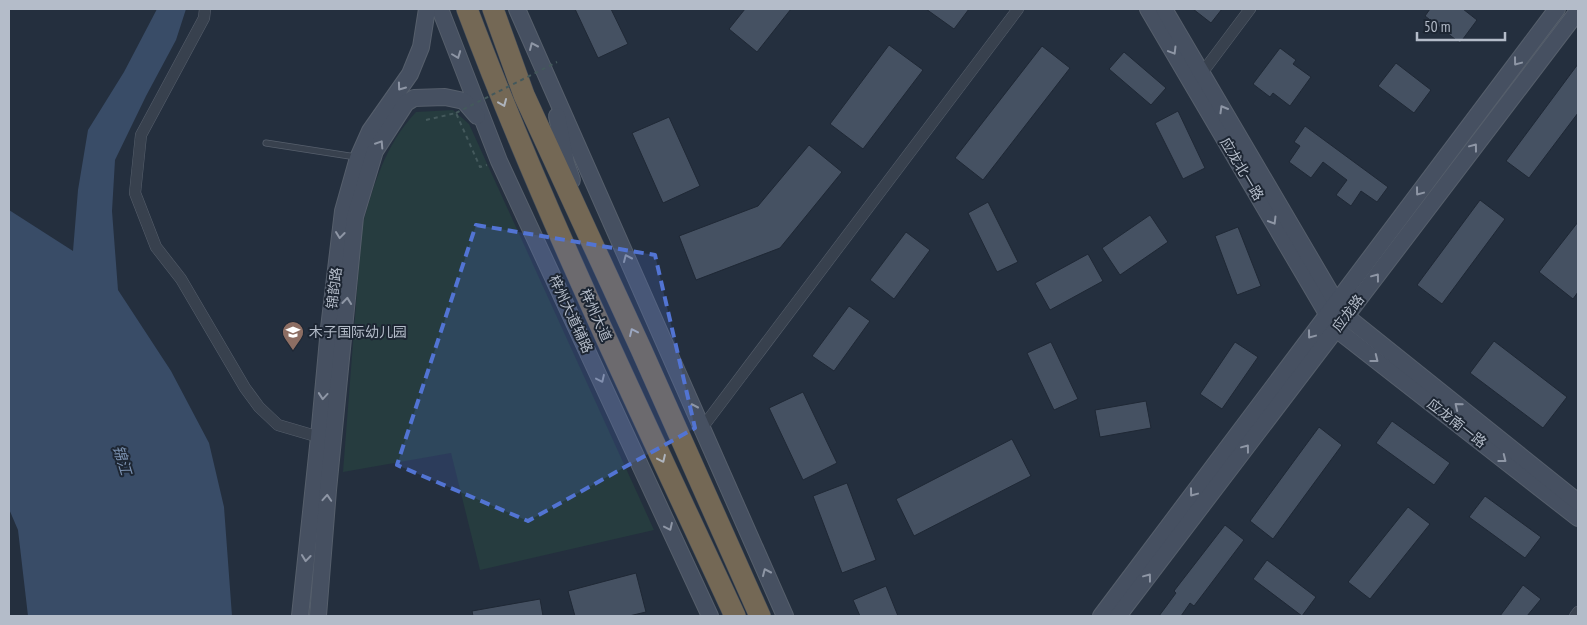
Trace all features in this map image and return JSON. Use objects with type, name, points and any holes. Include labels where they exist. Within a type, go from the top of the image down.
[{"type":"highway","name":"梓州大道","points":[[467,9],[500,98],[551,217],[735,616]]},
{"type":"highway","name":"梓州大道","points":[[493,9],[524,95],[760,616]]},
{"type":"street","points":[[205,9],[204,18],[141,135],[135,193],[156,247],[181,279],[245,388],[259,407],[278,425],[319,437]]},
{"type":"street","name":"锦韵路","points":[[300,616],[329,328],[343,211],[358,158],[370,131],[410,74],[421,47],[427,9]]},
{"type":"street","name":"梓州大道辅路","points":[[440,9],[484,125],[506,176],[710,616]]},
{"type":"street","points":[[517,9],[786,616]]},
{"type":"street","points":[[702,428],[1018,9]]},
{"type":"street","name":"应龙北一路","points":[[1148,9],[1341,322]]},
{"type":"street","name":"应龙北一路","points":[[1164,9],[1202,73],[1332,308]]},
{"type":"street","points":[[1202,73],[1250,9]]},
{"type":"street","name":"应龙路","points":[[1100,616],[1557,9]]},
{"type":"street","name":"应龙路","points":[[1118,616],[1578,11]]},
{"type":"street","points":[[551,85],[566,163],[592,244]]},
{"type":"street","name":"锦韵路","points":[[318,616],[328,490],[355,217],[375,151],[406,103],[414,98],[445,97],[464,101],[484,125]]},
{"type":"street","points":[[506,176],[647,426]]},
{"type":"street","name":"应龙南一路","points":[[1341,322],[1578,502]]},
{"type":"street","name":"应龙南一路","points":[[1341,322],[1578,518]]},
{"type":"street","points":[[1575,616],[1578,612]]},
{"type":"lane","points":[[266,143],[358,158]]},
{"type":"path","points":[[426,120],[456,113],[557,62]]},
{"type":"path","points":[[456,113],[480,167]]},
{"type":"highlighted area","points":[[476,225],[655,255],[695,428],[528,521],[397,465]]},
{"type":"green space","points":[[453,110],[469,124],[654,530],[480,570],[451,453],[343,472],[362,227],[371,196],[388,152],[405,125],[416,112]]},
{"type":"water","name":"锦江","points":[[157,9],[186,9],[176,40],[115,160],[112,211],[118,290],[171,371],[209,443],[224,507],[232,616],[28,616],[18,530],[9,509],[9,210],[73,251],[78,190],[88,130],[124,72]]},
{"type":"building","points":[[575,9],[611,9],[628,44],[598,58]]},
{"type":"building","points":[[745,9],[791,9],[757,52],[729,29]]},
{"type":"building","points":[[926,9],[969,9],[954,29]]},
{"type":"building","points":[[1193,9],[1222,9],[1211,23]]},
{"type":"building","points":[[1430,9],[1463,9],[1477,20],[1460,43],[1425,16]]},
{"type":"building","points":[[889,45],[923,70],[863,149],[830,124]]},
{"type":"building","points":[[1042,46],[1070,68],[983,180],[955,158]]},
{"type":"building","points":[[1280,48],[1296,60],[1293,64],[1311,77],[1290,106],[1273,93],[1270,97],[1253,84]]},
{"type":"building","points":[[1124,52],[1166,88],[1151,105],[1109,69]]},
{"type":"building","points":[[1396,63],[1431,90],[1414,113],[1378,86]]},
{"type":"building","points":[[1578,64],[1578,113],[1529,178],[1506,161]]},
{"type":"building","points":[[1178,111],[1205,168],[1183,179],[1155,123]]},
{"type":"building","points":[[669,117],[700,186],[663,203],[632,133]]},
{"type":"building","points":[[1305,126],[1388,187],[1377,202],[1361,191],[1351,206],[1336,195],[1347,180],[1323,162],[1311,178],[1289,162],[1300,146],[1294,142]]},
{"type":"building","points":[[809,145],[842,172],[780,248],[696,280],[679,236],[758,206]]},
{"type":"building","points":[[1480,200],[1505,219],[1442,304],[1417,285]]},
{"type":"building","points":[[988,202],[1018,262],[997,272],[968,213]]},
{"type":"building","points":[[1150,215],[1168,242],[1120,275],[1102,248]]},
{"type":"building","points":[[1578,222],[1578,292],[1573,299],[1539,272]]},
{"type":"building","points":[[1238,227],[1261,286],[1237,295],[1215,236]]},
{"type":"building","points":[[906,232],[930,250],[894,299],[870,280]]},
{"type":"building","points":[[1088,254],[1103,281],[1050,310],[1035,283]]},
{"type":"building","points":[[849,306],[870,321],[834,371],[812,356]]},
{"type":"building","points":[[1494,341],[1567,397],[1543,428],[1470,373]]},
{"type":"building","points":[[1051,342],[1078,399],[1054,410],[1027,353]]},
{"type":"building","points":[[1235,342],[1258,357],[1222,409],[1200,394]]},
{"type":"building","points":[[803,392],[837,463],[803,480],[769,408]]},
{"type":"building","points":[[1146,401],[1151,428],[1100,437],[1095,410]]},
{"type":"building","points":[[1392,421],[1450,463],[1434,485],[1376,443]]},
{"type":"building","points":[[1319,427],[1342,445],[1273,539],[1250,521]]},
{"type":"building","points":[[1012,439],[1031,476],[914,536],[896,499]]},
{"type":"building","points":[[847,483],[876,560],[842,573],[813,496]]},
{"type":"building","points":[[1485,496],[1541,537],[1525,558],[1469,517]]},
{"type":"building","points":[[1408,507],[1430,524],[1370,599],[1348,582]]},
{"type":"building","points":[[1225,525],[1244,540],[1194,606],[1190,603],[1181,616],[1159,616],[1176,593],[1174,591]]},
{"type":"building","points":[[1267,560],[1316,597],[1302,616],[1253,579]]},
{"type":"building","points":[[636,573],[646,612],[629,616],[575,616],[568,591]]},
{"type":"building","points":[[1523,585],[1541,599],[1527,616],[1500,616]]},
{"type":"building","points":[[886,586],[898,616],[860,616],[853,600]]},
{"type":"building","points":[[540,599],[543,616],[473,616],[472,611]]},
{"type":"place","name":"木子国际幼儿园","points":[[293,351]]}]
